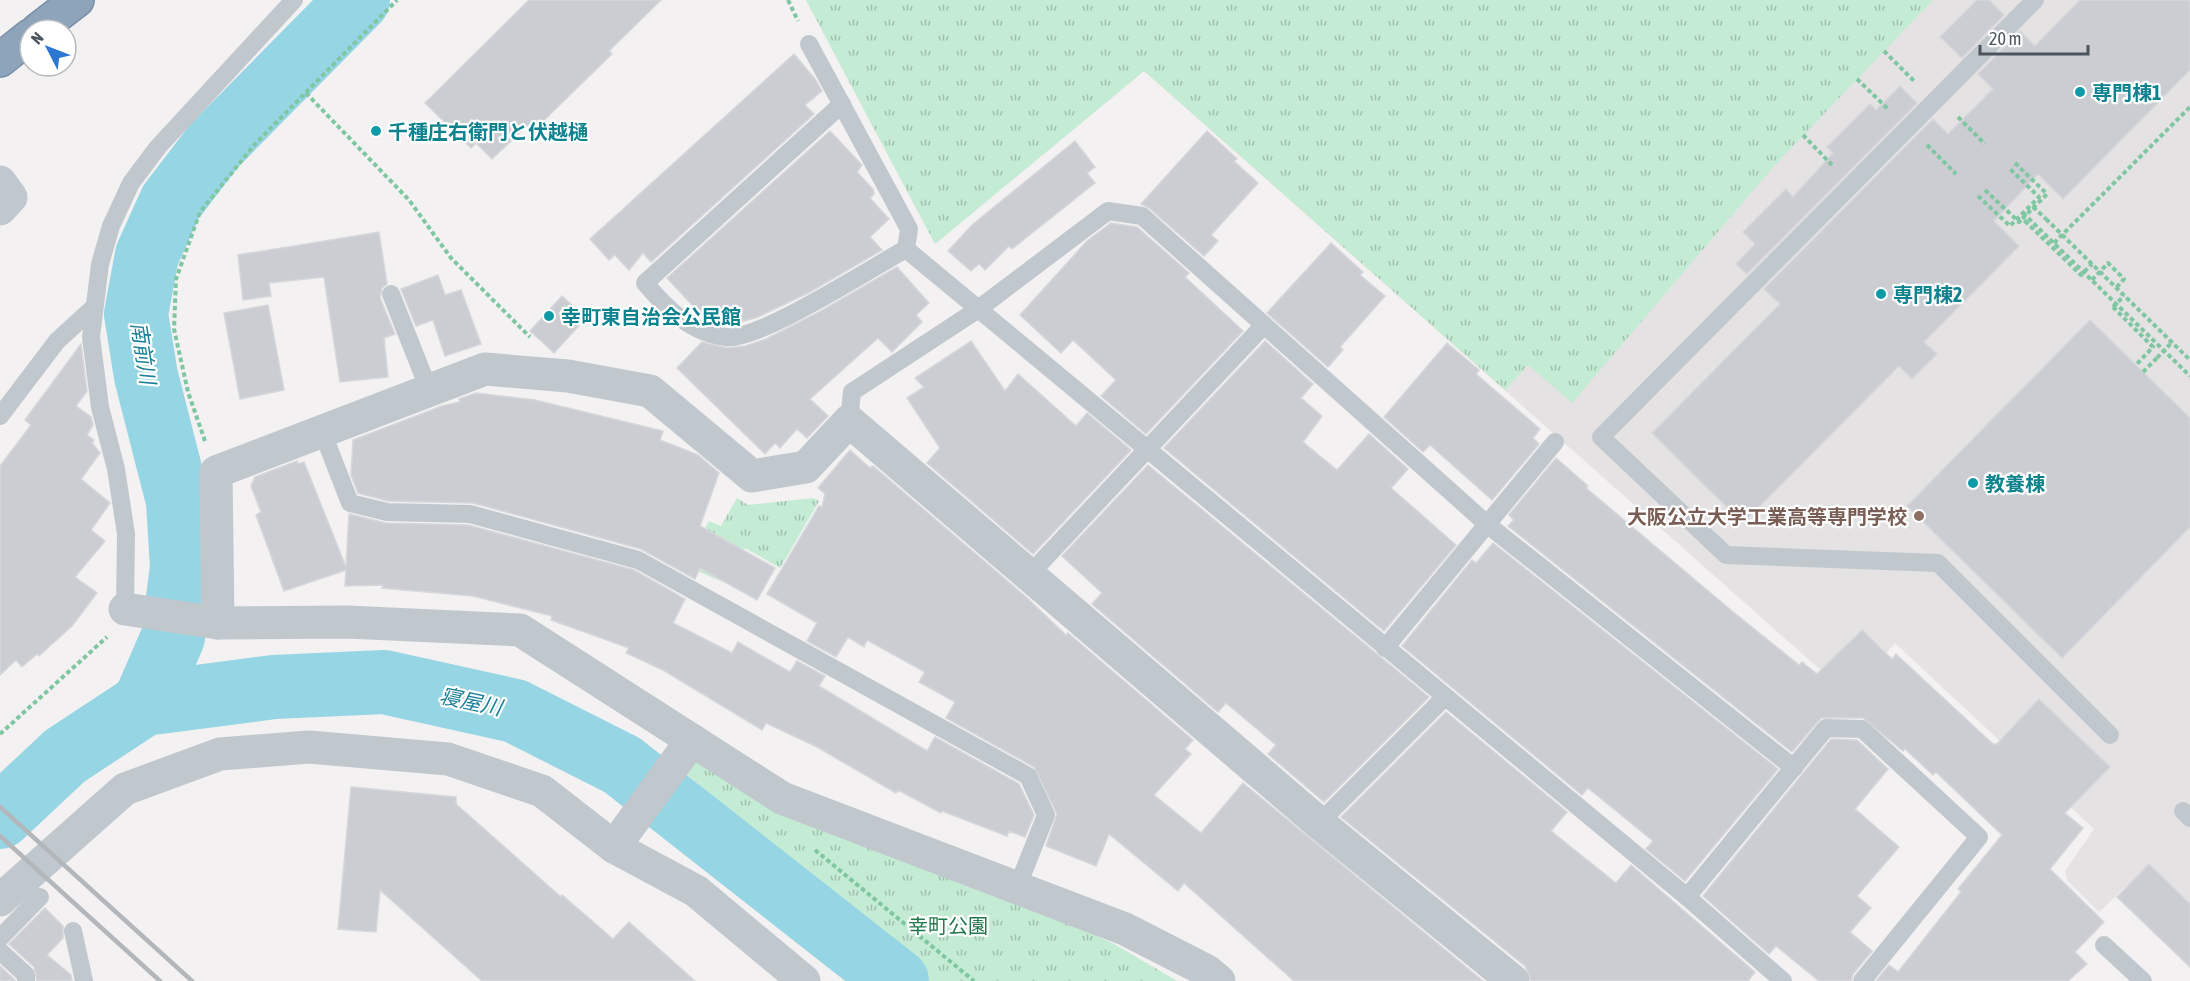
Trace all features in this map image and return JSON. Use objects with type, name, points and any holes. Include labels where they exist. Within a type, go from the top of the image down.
[{"type":"highway","points":[[53,18],[76,0]]},
{"type":"highway","points":[[0,60],[18,46]]},
{"type":"street","points":[[0,182],[11,197],[0,208]]},
{"type":"street","points":[[210,622],[216,472],[485,369],[568,376],[650,391],[752,476],[806,467],[849,421],[1319,823],[1514,981]]},
{"type":"street","points":[[137,610],[210,622],[347,622],[520,630],[782,798],[1125,929],[1207,971],[1219,981]]},
{"type":"street","points":[[614,847],[692,740]]},
{"type":"street","points":[[0,900],[125,789],[220,754],[309,747],[448,759],[542,791],[614,847],[696,891],[804,981]]},
{"type":"lane","points":[[137,610],[116,469],[100,407],[91,337],[100,264],[111,226],[131,183],[158,147],[294,0]]},
{"type":"lane","points":[[2035,0],[1601,437],[1726,555],[1938,563],[2110,735]]},
{"type":"lane","points":[[809,44],[909,229],[906,249]]},
{"type":"lane","points":[[842,104],[645,283],[666,308],[692,326],[728,338],[761,331],[906,249]]},
{"type":"lane","points":[[849,421],[852,392],[977,310],[1108,211],[1142,216],[1488,525],[1794,768]]},
{"type":"lane","points":[[906,249],[1687,897],[1783,981]]},
{"type":"lane","points":[[391,294],[429,390]]},
{"type":"lane","points":[[0,416],[57,340],[93,309]]},
{"type":"lane","points":[[1028,576],[1264,326]]},
{"type":"lane","points":[[322,431],[350,503],[387,512],[470,514],[638,560],[1028,776],[1046,815],[1017,888]]},
{"type":"lane","points":[[1385,648],[1555,442]]},
{"type":"lane","points":[[1319,823],[1445,697]]},
{"type":"lane","points":[[1687,897],[1826,728],[1862,729],[1979,837],[1862,981]]},
{"type":"lane","points":[[0,938],[40,897]]},
{"type":"lane","points":[[73,931],[84,981]]},
{"type":"lane","points":[[2104,945],[2138,979]]},
{"type":"lane","points":[[0,951],[26,975],[26,981]]},
{"type":"path","points":[[216,472],[188,392],[174,329],[176,279],[200,212],[255,144],[397,0]]},
{"type":"path","points":[[1884,51],[1897,65]]},
{"type":"path","points":[[1857,79],[1876,98]]},
{"type":"path","points":[[306,93],[409,200],[451,258],[568,376]]},
{"type":"path","points":[[1939,98],[1985,144]]},
{"type":"path","points":[[2054,243],[2190,107]]},
{"type":"path","points":[[1910,127],[1956,174]]},
{"type":"path","points":[[1803,135],[1822,154]]},
{"type":"path","points":[[1984,190],[2019,222],[2047,194],[2015,163]]},
{"type":"path","points":[[1978,196],[2010,226],[2039,197],[2009,168]]},
{"type":"path","points":[[2033,207],[2190,360]]},
{"type":"path","points":[[2024,213],[2190,376]]},
{"type":"path","points":[[2022,219],[2080,275],[2092,264]]},
{"type":"path","points":[[2092,280],[2108,263],[2124,279],[2116,288]]},
{"type":"path","points":[[2124,296],[2113,308],[2153,347],[2136,365]]},
{"type":"path","points":[[2143,372],[2172,342]]},
{"type":"path","points":[[0,734],[137,610]]},
{"type":"path","points":[[806,843],[850,882],[974,981]]},
{"type":"shaded area","name":"大阪公立大学工業高等専門学校","points":[[806,0],[2190,0],[2190,905],[2149,864],[2099,912],[2067,880],[2065,871],[2094,829],[1895,643],[1849,695],[1144,71],[935,244]]},
{"type":"green space","points":[[806,0],[1933,0],[1774,166],[1572,403],[1528,365],[1505,390],[1144,71],[935,244]]},
{"type":"green space","points":[[737,498],[748,505],[813,498],[819,501],[780,568],[745,548],[723,582],[684,565],[709,521],[721,526]]},
{"type":"green space","name":"幸町公園","points":[[692,740],[1116,945],[1177,981],[927,981],[675,764]]},
{"type":"building","points":[[529,0],[661,0],[609,51],[612,54],[533,131],[528,125],[492,159],[476,143],[471,148],[425,103]]},
{"type":"building","points":[[1977,0],[1989,0],[2004,15],[1962,58],[1940,37]]},
{"type":"building","points":[[2080,0],[2190,0],[2190,70],[2063,199],[2038,174],[1994,221],[2019,246],[1924,342],[1937,354],[1912,379],[1899,366],[1743,523],[1652,433],[1780,304],[1764,289],[1933,119],[1948,134],[1993,89],[1978,74],[2020,31],[2035,46]]},
{"type":"building","points":[[794,54],[822,91],[805,105],[814,114],[651,262],[643,253],[629,270],[615,255],[609,260],[590,239]]},
{"type":"building","points":[[1900,86],[1917,103],[1747,274],[1736,264],[1755,244],[1743,232],[1786,189],[1793,197],[1833,153],[1827,147],[1870,104],[1876,110]]},
{"type":"building","points":[[830,131],[862,165],[857,172],[873,189],[874,194],[870,198],[889,219],[870,237],[882,250],[810,292],[758,317],[726,326],[706,320],[667,278]]},
{"type":"building","points":[[1207,131],[1237,159],[1234,161],[1258,183],[1211,235],[1218,241],[1204,256],[1149,208],[1141,204]]},
{"type":"building","points":[[1075,141],[1095,167],[1087,173],[1095,183],[1012,249],[1009,246],[985,270],[979,264],[971,271],[948,251],[972,225]]},
{"type":"building","points":[[1111,223],[1137,227],[1189,273],[1185,277],[1243,331],[1146,434],[1101,396],[1116,380],[1073,340],[1061,353],[1020,315],[1087,241]]},
{"type":"building","points":[[379,232],[387,284],[382,288],[380,298],[395,334],[384,338],[388,377],[340,382],[324,277],[269,283],[271,296],[243,300],[238,255]]},
{"type":"building","points":[[1331,243],[1363,272],[1360,275],[1385,296],[1340,347],[1343,350],[1328,367],[1267,313]]},
{"type":"building","points":[[897,267],[929,303],[916,315],[922,322],[892,352],[878,338],[810,399],[828,416],[807,438],[797,429],[780,448],[775,443],[765,454],[677,368],[702,342],[727,348],[745,346],[766,339],[821,311]]},
{"type":"building","points":[[438,275],[445,295],[461,290],[481,344],[445,356],[433,320],[416,326],[401,289]]},
{"type":"building","points":[[562,296],[586,318],[554,353],[530,331]]},
{"type":"building","points":[[268,305],[284,390],[240,399],[224,313]]},
{"type":"building","name":"教養棟","points":[[2090,320],[2190,418],[2190,527],[2062,658],[1907,506]]},
{"type":"building","points":[[971,341],[1005,391],[1018,374],[1076,426],[1087,413],[1131,450],[1033,554],[927,463],[940,448],[907,398],[924,387],[915,378]]},
{"type":"building","points":[[1265,341],[1313,384],[1301,398],[1322,416],[1303,442],[1337,470],[1369,434],[1408,469],[1391,488],[1456,545],[1384,631],[1164,448]]},
{"type":"building","points":[[1447,343],[1479,370],[1476,374],[1540,429],[1533,438],[1539,444],[1492,500],[1430,445],[1423,452],[1384,417]]},
{"type":"building","points":[[81,344],[87,391],[76,406],[91,417],[93,425],[87,435],[94,440],[92,443],[100,453],[81,479],[110,503],[91,530],[105,541],[75,577],[97,593],[72,626],[39,656],[37,654],[22,667],[16,660],[0,675],[0,466],[31,425],[25,420]]},
{"type":"building","points":[[476,393],[535,400],[663,431],[660,440],[698,455],[719,473],[700,526],[775,568],[757,600],[700,568],[695,579],[641,549],[473,503],[388,501],[358,493],[351,475],[353,440],[442,406],[460,402],[459,399]]},
{"type":"building","points":[[850,450],[870,468],[873,466],[1025,596],[1066,635],[1068,633],[1193,740],[1185,749],[1191,754],[1154,795],[1201,833],[1243,783],[1483,981],[1294,981],[1184,883],[1178,891],[1109,834],[1096,866],[1046,846],[1057,814],[1034,767],[946,718],[955,702],[919,682],[925,672],[867,640],[864,647],[848,637],[836,657],[807,641],[817,623],[767,594],[819,506],[822,507],[825,494],[818,488]]},
{"type":"building","points":[[1556,458],[1588,486],[1586,488],[1732,611],[1799,665],[1802,662],[1817,674],[1862,630],[1892,659],[1896,654],[1993,744],[1997,744],[2039,699],[2110,767],[2065,813],[2083,828],[2050,869],[2104,922],[2075,952],[2087,964],[2068,981],[1876,981],[1889,965],[1898,972],[1961,892],[1958,889],[2002,835],[1936,772],[1933,775],[1905,749],[1903,751],[1863,718],[1821,718],[1792,752],[1508,526],[1514,520],[1509,515]]},
{"type":"building","points":[[297,461],[298,464],[304,462],[346,567],[349,514],[386,523],[468,525],[634,570],[685,599],[673,623],[732,653],[738,642],[790,672],[797,661],[825,676],[819,686],[927,751],[935,737],[1019,784],[1034,815],[1025,837],[1009,831],[1007,836],[942,811],[941,813],[898,790],[896,793],[817,747],[766,723],[762,730],[663,670],[626,653],[629,648],[551,620],[552,616],[473,596],[382,588],[383,585],[345,586],[346,570],[284,591],[256,515],[261,512],[251,486],[255,477]]},
{"type":"building","points":[[1148,465],[1429,697],[1324,802],[1268,754],[1276,745],[1226,703],[1218,712],[1092,604],[1102,593],[1062,556]]},
{"type":"building","points":[[1493,543],[1778,769],[1685,881],[1646,849],[1653,841],[1588,788],[1582,795],[1402,646],[1472,560],[1476,563]]},
{"type":"building","points":[[1446,712],[1567,812],[1551,831],[1616,883],[1631,865],[1755,972],[1748,981],[1531,981],[1525,966],[1341,817]]},
{"type":"building","points":[[1831,739],[1857,740],[1888,769],[1855,809],[1899,847],[1857,896],[1871,908],[1850,932],[1872,951],[1853,974],[1851,981],[1819,981],[1776,946],[1769,954],[1703,896]]},
{"type":"building","points":[[351,787],[456,797],[456,804],[561,897],[562,895],[613,939],[629,922],[695,981],[482,981],[380,890],[376,932],[338,929]]},
{"type":"building","points":[[2149,864],[2190,904],[2190,967],[2117,897]]},
{"type":"building","points":[[45,908],[63,926],[63,938],[47,955],[71,975],[72,981],[37,981],[34,967],[9,944]]},
{"type":"building","points":[[0,966],[15,980],[15,981],[0,981]]},
{"type":"waterway","name":"南前川","points":[[144,704],[173,637],[182,567],[178,501],[146,376],[136,314],[147,255],[171,202],[214,146],[358,0]]},
{"type":"waterway","name":"寝屋川","points":[[0,817],[65,756],[144,704],[274,687],[384,682],[515,711],[622,765],[897,981]]},
{"type":"railway","points":[[0,807],[192,981]]},
{"type":"railway","points":[[0,836],[160,981]]},
{"type":"place","name":"専門棟1","points":[[2080,92]]},
{"type":"place","name":"千種庄右衛門と伏越樋","points":[[376,131]]},
{"type":"place","name":"専門棟2","points":[[1881,294]]},
{"type":"place","name":"幸町東自治会公民館","points":[[549,316]]},
{"type":"place","name":"教養棟","points":[[1973,483]]},
{"type":"place","name":"大阪公立大学工業高等専門学校","points":[[1919,516]]}]
